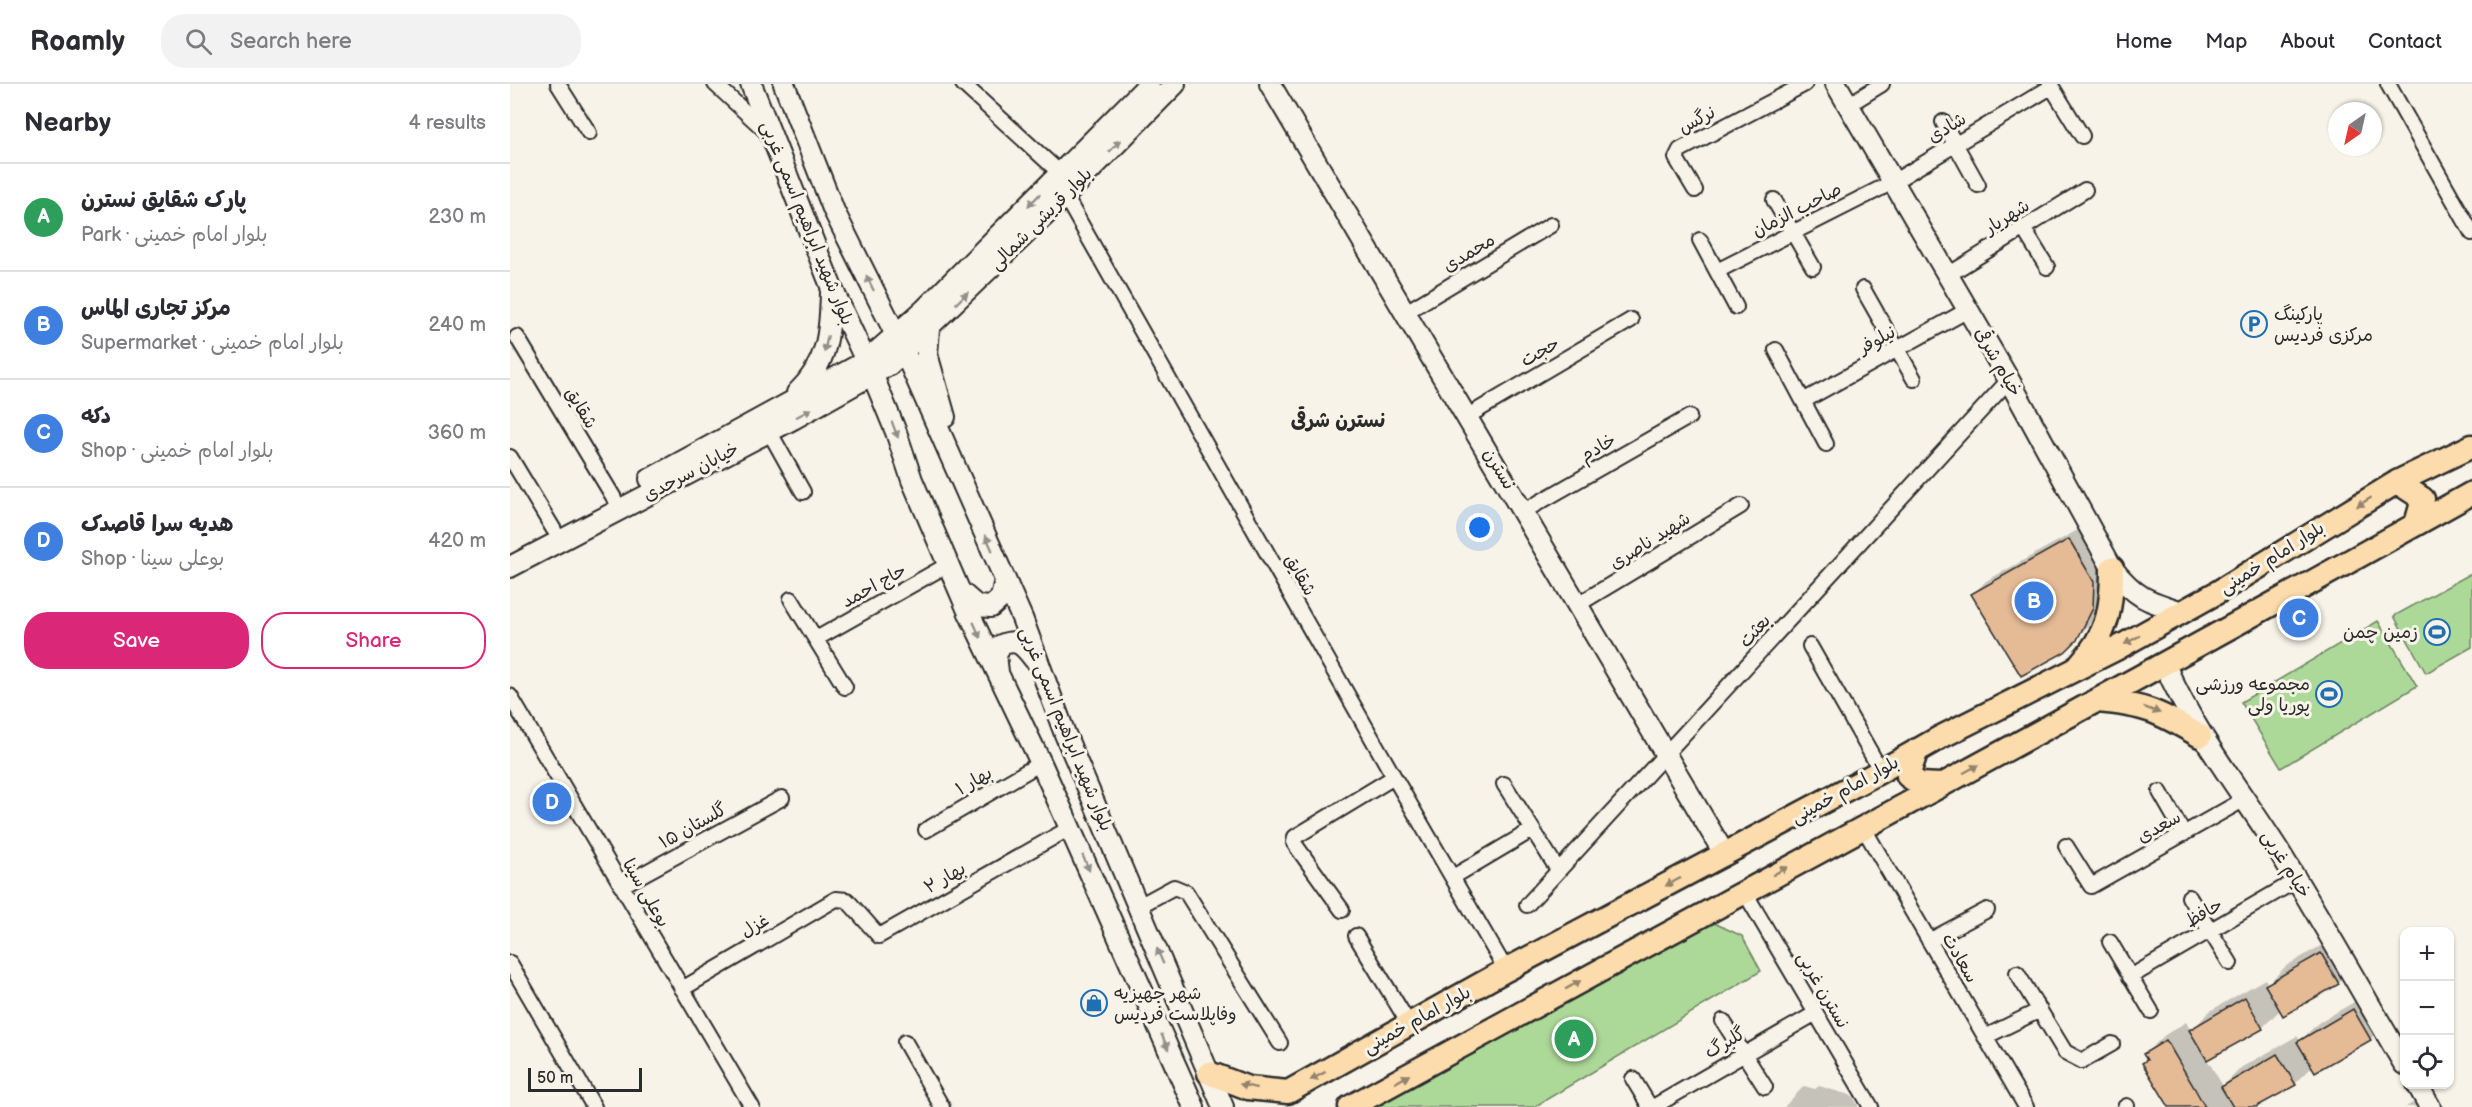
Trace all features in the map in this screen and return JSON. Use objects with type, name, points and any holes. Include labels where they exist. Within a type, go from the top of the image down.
[{"type":"main road","name":"بلوار شهید ابراهیم اسمی غربی","points":[[751,84],[831,286],[896,432],[912,480],[999,678],[1041,763],[1190,1101]]},
{"type":"main road","name":"بلوار شهید ابراهیم اسمی غربی","points":[[784,84],[834,211],[900,344],[1005,579],[1037,663],[1223,1107]]},
{"type":"main road","name":"بلوار قریشی شمالی","points":[[900,344],[1059,173],[1149,84]]},
{"type":"main road","name":"بلوار قریشی شمالی","points":[[900,344],[929,329],[1175,84]]},
{"type":"main road","name":"نسترن","points":[[1270,84],[1725,855]]},
{"type":"main road","name":"خیام شرقی","points":[[1836,84],[2009,380],[2112,568],[2130,590],[2151,602],[2183,612]]},
{"type":"main road","points":[[781,160],[784,142],[790,137],[806,140]]},
{"type":"main road","points":[[787,403],[806,384],[822,360],[830,324],[831,286]]},
{"type":"main road","points":[[929,329],[927,354],[951,434],[951,458]]},
{"type":"main road","points":[[869,368],[900,344]]},
{"type":"main road","name":"خیابان سرحدی","points":[[510,554],[787,403],[869,368]]},
{"type":"main road","name":"خیابان سرحدی","points":[[510,567],[769,431],[869,368]]},
{"type":"main road","name":"بلوار امام خمینی","points":[[1209,1073],[1283,1100],[1409,1024],[1506,970],[1725,855],[1917,750],[2183,612],[2397,482],[2472,446]]},
{"type":"main road","points":[[2397,482],[2423,499],[2416,524]]},
{"type":"main road","points":[[1350,1107],[1744,891],[2165,665],[2472,493]]},
{"type":"main road","points":[[2075,669],[2094,646],[2111,611],[2112,568]]},
{"type":"main road","points":[[960,591],[977,606],[991,607],[1001,598],[1005,579]]},
{"type":"main road","points":[[999,678],[996,655],[1001,645],[1012,640],[1021,643],[1037,663]]},
{"type":"main road","name":"خیام غربی","points":[[2165,665],[2200,736],[2245,799],[2297,880],[2400,1057]]},
{"type":"main road","points":[[2097,701],[2142,706],[2162,714],[2200,736]]},
{"type":"main road","points":[[1917,750],[1908,776],[1920,784],[1940,785]]},
{"type":"main road","points":[[2420,1089],[2430,1107]]},
{"type":"street","points":[[558,84],[589,133]]},
{"type":"street","points":[[715,84],[770,135]]},
{"type":"street","points":[[963,84],[1059,173]]},
{"type":"street","name":"نرگس","points":[[1695,190],[1676,158],[1680,150],[1805,84]]},
{"type":"street","points":[[1848,105],[1882,84]]},
{"type":"street","points":[[2388,84],[2472,233]]},
{"type":"street","points":[[2050,85],[2082,136]]},
{"type":"street","name":"شادی","points":[[1893,182],[2050,85]]},
{"type":"street","points":[[1943,122],[1978,185]]},
{"type":"street","name":"صاحب الزمان","points":[[1717,271],[1893,182]]},
{"type":"street","name":"شهریار","points":[[1948,275],[2085,190]]},
{"type":"street","name":"شقایق","points":[[1065,196],[1506,970]]},
{"type":"street","points":[[1774,200],[1813,267]]},
{"type":"street","name":"محمدی","points":[[1406,312],[1551,225]]},
{"type":"street","points":[[2023,228],[2047,267]]},
{"type":"street","points":[[1700,240],[1736,306]]},
{"type":"street","points":[[1863,290],[1914,379]]},
{"type":"street","name":"نیلوفر","points":[[1803,401],[1968,310]]},
{"type":"street","name":"حجت","points":[[1468,416],[1631,320]]},
{"type":"street","name":"شقایق","points":[[517,337],[614,498]]},
{"type":"street","points":[[1776,350],[1826,444]]},
{"type":"street","name":"بعثت","points":[[1527,905],[2009,380]]},
{"type":"street","name":"خادم","points":[[1524,511],[1689,417]]},
{"type":"street","points":[[769,431],[803,492]]},
{"type":"street","points":[[510,457],[554,530]]},
{"type":"street","name":"شهید ناصری","points":[[1577,605],[1741,506]]},
{"type":"street","name":"حاج احمد","points":[[816,639],[949,564]]},
{"type":"street","points":[[791,599],[845,687]]},
{"type":"street","points":[[1810,646],[1881,771]]},
{"type":"street","name":"بوعلی سینا","points":[[510,696],[752,1107]]},
{"type":"street","name":"بهار ۱","points":[[926,830],[1041,763]]},
{"type":"street","points":[[1342,910],[1294,843],[1295,837],[1394,777]]},
{"type":"street","points":[[1504,784],[1558,870]]},
{"type":"street","points":[[2160,792],[2184,834]]},
{"type":"street","name":"گلستان ۱۵","points":[[621,886],[782,798]]},
{"type":"street","name":"سعدی","points":[[2066,846],[2091,886],[2245,799]]},
{"type":"street","name":"سعادت","points":[[1863,827],[2026,1107]]},
{"type":"street","name":"بهار ۲","points":[[847,900],[879,936],[1070,828]]},
{"type":"street","points":[[1453,877],[1532,830]]},
{"type":"street","name":"حافظ","points":[[2130,977],[2297,880]]},
{"type":"street","points":[[1139,906],[1174,887],[1186,892],[1280,1044]]},
{"type":"street","name":"نسترن غربی","points":[[1744,891],[1870,1107]]},
{"type":"street","points":[[2190,897],[2230,963]]},
{"type":"street","name":"غزل","points":[[682,989],[836,899],[847,900]]},
{"type":"street","points":[[1929,941],[1987,910]]},
{"type":"street","points":[[1356,936],[1409,1024]]},
{"type":"street","points":[[2110,942],[2151,1011]]},
{"type":"street","points":[[510,963],[594,1107]]},
{"type":"street","points":[[2017,973],[2065,1052],[2082,1061],[2112,1044]]},
{"type":"street","points":[[1985,1037],[2040,1010]]},
{"type":"street","name":"گلبرگ","points":[[1652,1107],[1816,1012]]},
{"type":"street","points":[[1723,1021],[1765,1087]]},
{"type":"street","points":[[905,1042],[942,1107]]},
{"type":"street","points":[[1633,1079],[1652,1107]]},
{"type":"green space","name":"زمین چمن","points":[[2472,573],[2472,647],[2426,673],[2394,616]]},
{"type":"green space","name":"مجموعه ورزشی پوریا ولی","points":[[2378,621],[2417,686],[2281,768],[2241,702]]},
{"type":"green space","points":[[1712,922],[1742,936],[1761,971],[1534,1107],[1377,1107]]},
{"type":"building","points":[[2069,539],[2094,582],[2093,608],[2077,640],[2065,652],[2021,676],[1971,594]]},
{"type":"building","points":[[2321,953],[2339,984],[2283,1016],[2265,985]]},
{"type":"building","points":[[2245,997],[2263,1029],[2207,1060],[2189,1030]]},
{"type":"building","points":[[2353,1009],[2371,1040],[2315,1072],[2297,1042]]},
{"type":"building","points":[[2166,1040],[2205,1107],[2169,1107],[2142,1063],[2147,1060],[2143,1054]]},
{"type":"building","points":[[2277,1054],[2296,1085],[2256,1107],[2233,1107],[2221,1087]]},
{"type":"place","name":"پارکینگ مرکزی فردیس","points":[[2254,324]]},
{"type":"place","name":"مرکز تجاری الماس","points":[[2034,601]]},
{"type":"place","name":"دکه","points":[[2299,618]]},
{"type":"place","name":"زمین چمن","points":[[2437,632]]},
{"type":"place","name":"مجموعه ورزشی پوریا ولی","points":[[2329,694]]},
{"type":"place","name":"هدیه سرا قاصدک","points":[[552,802]]},
{"type":"place","name":"شهر جهیزیه وفاپلاست فردیس","points":[[1094,1003]]},
{"type":"place","name":"پارک شقایق نسترن","points":[[1574,1039]]},
{"type":"district","name":"نسترن شرقی","points":[[1338,421]]}]
